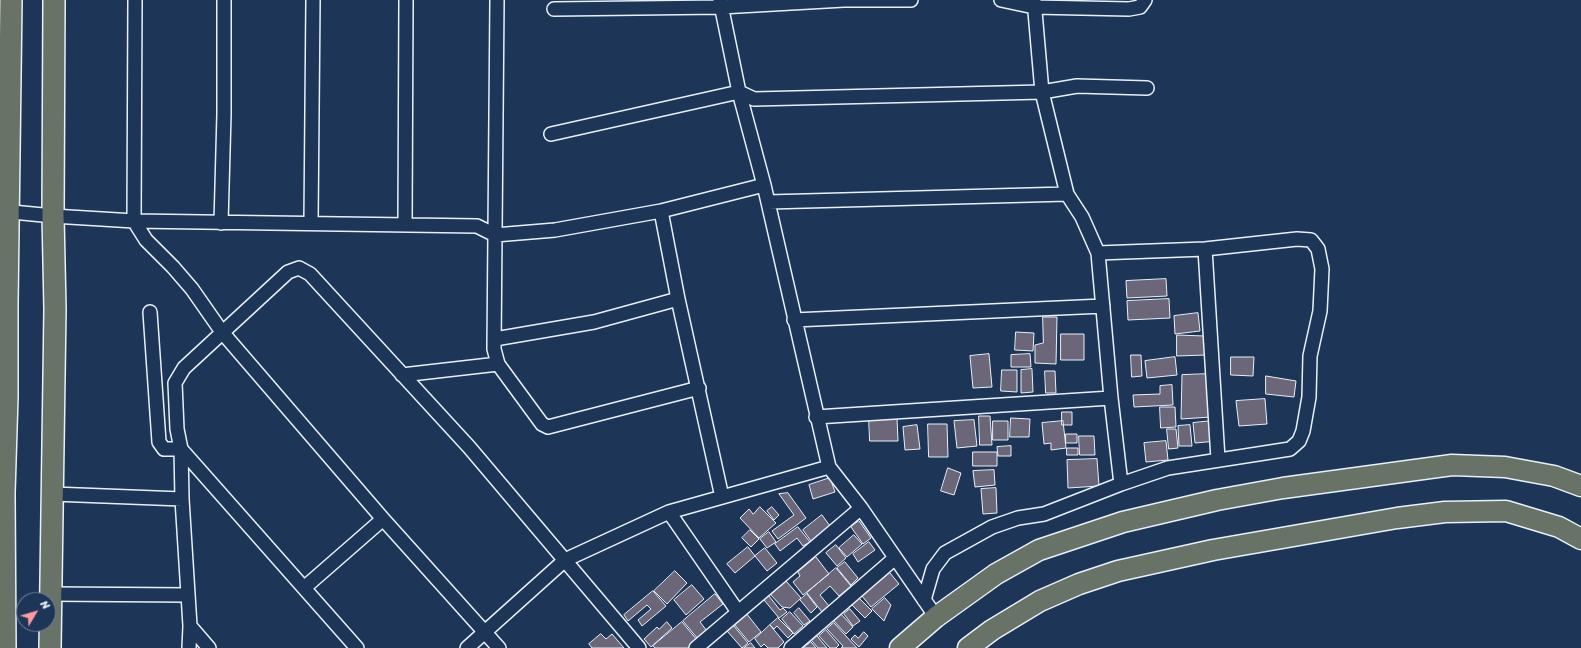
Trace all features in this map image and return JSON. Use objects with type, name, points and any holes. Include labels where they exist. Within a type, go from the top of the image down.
[{"type":"highway","points":[[5,648],[2,493],[4,397],[3,304],[4,211],[11,0]]},
{"type":"highway","points":[[50,592],[53,494],[55,309],[53,216],[54,0]]},
{"type":"highway","points":[[50,632],[50,648]]},
{"type":"main road","points":[[900,648],[936,617],[996,574],[1039,550],[1123,522],[1217,500],[1452,465],[1505,467],[1554,476],[1581,486]]},
{"type":"main road","points":[[968,648],[992,630],[1040,601],[1079,584],[1118,571],[1213,550],[1397,518],[1445,512],[1506,511],[1559,527],[1581,538]]},
{"type":"street","points":[[135,0],[134,221],[146,240],[173,267],[192,289],[222,332],[383,519],[499,648]]},
{"type":"street","points":[[221,223],[224,114],[224,0]]},
{"type":"street","points":[[311,222],[313,0]]},
{"type":"street","points":[[405,224],[406,0]]},
{"type":"street","points":[[497,0],[494,348],[498,364],[542,424],[548,427],[698,388]]},
{"type":"street","points":[[554,9],[720,3],[911,0]]},
{"type":"street","points":[[1001,0],[1129,9],[1140,7],[1145,0]]},
{"type":"street","points":[[720,3],[740,92],[768,202],[816,417],[829,467],[861,508],[936,617]]},
{"type":"street","points":[[1034,3],[1042,92],[1067,194],[1082,217],[1098,253],[1111,398],[1121,484]]},
{"type":"street","points":[[551,134],[740,92],[754,99],[1042,92],[1077,86],[1147,88]]},
{"type":"street","points":[[4,211],[53,216],[134,221],[221,223],[311,222],[477,226],[495,235],[555,230],[661,211],[764,185]]},
{"type":"street","points":[[768,202],[1067,194]]},
{"type":"street","points":[[661,211],[678,299],[722,497]]},
{"type":"street","points":[[924,600],[933,569],[945,553],[992,527],[1018,518],[1044,514],[1121,484],[1168,468],[1290,449],[1298,442],[1303,431],[1309,397],[1310,356],[1320,311],[1322,269],[1318,249],[1311,240],[1297,239],[1205,249],[1098,253]]},
{"type":"street","points":[[1205,249],[1218,459]]},
{"type":"street","points":[[188,648],[190,626],[182,499],[181,449],[176,429],[175,383],[184,368],[222,332],[288,272],[299,268],[310,274],[469,447],[639,648]]},
{"type":"street","points":[[495,339],[594,322],[678,299]]},
{"type":"street","points":[[794,320],[1103,306]]},
{"type":"street","points":[[150,312],[159,442],[164,449],[181,449],[357,648]]},
{"type":"street","points":[[402,375],[498,364]]},
{"type":"street","points":[[816,417],[1111,398]]},
{"type":"street","points":[[467,648],[565,560],[669,512],[829,467]]},
{"type":"street","points":[[53,494],[182,499]]},
{"type":"street","points":[[696,648],[861,508]]},
{"type":"street","points":[[669,512],[738,612]]},
{"type":"street","points":[[304,588],[383,519]]},
{"type":"street","points":[[791,648],[895,558]]},
{"type":"street","points":[[56,594],[188,594]]},
{"type":"street","points":[[190,626],[209,648]]},
{"type":"building","points":[[1166,279],[1167,296],[1127,298],[1126,281]]},
{"type":"building","points":[[1169,299],[1170,318],[1128,320],[1127,301]]},
{"type":"building","points":[[1198,313],[1200,331],[1175,334],[1174,316]]},
{"type":"building","points":[[1043,317],[1057,317],[1056,364],[1035,363],[1035,345],[1043,343]]},
{"type":"building","points":[[1016,332],[1034,333],[1033,351],[1015,350]]},
{"type":"building","points":[[1061,334],[1084,334],[1084,360],[1061,360]]},
{"type":"building","points":[[1177,335],[1205,336],[1206,355],[1177,356]]},
{"type":"building","points":[[989,354],[992,387],[973,388],[970,356]]},
{"type":"building","points":[[1030,354],[1031,367],[1011,367],[1011,355]]},
{"type":"building","points":[[1131,355],[1141,355],[1142,376],[1132,377]]},
{"type":"building","points":[[1175,357],[1177,375],[1147,378],[1145,361]]},
{"type":"building","points":[[1231,357],[1254,357],[1253,376],[1231,375]]},
{"type":"building","points":[[1032,369],[1033,392],[1021,393],[1021,370]]},
{"type":"building","points":[[1002,370],[1017,370],[1017,392],[1001,391]]},
{"type":"building","points":[[1045,371],[1055,371],[1056,393],[1046,393]]},
{"type":"building","points":[[1210,374],[1211,417],[1181,419],[1182,375]]},
{"type":"building","points":[[1266,376],[1296,381],[1294,397],[1266,394]]},
{"type":"building","points":[[1172,385],[1173,405],[1134,407],[1133,395],[1160,394],[1160,386]]},
{"type":"building","points":[[1265,399],[1267,424],[1239,426],[1236,401]]},
{"type":"building","points":[[1160,407],[1175,407],[1176,427],[1161,428]]},
{"type":"building","points":[[1062,412],[1072,412],[1072,425],[1062,425]]},
{"type":"building","points":[[979,416],[990,416],[992,445],[980,445]]},
{"type":"building","points":[[869,418],[897,418],[898,441],[870,441]]},
{"type":"building","points":[[1011,418],[1030,419],[1029,437],[1010,437]]},
{"type":"building","points":[[974,420],[977,446],[957,448],[954,421]]},
{"type":"building","points":[[993,421],[1008,421],[1008,440],[993,440]]},
{"type":"building","points":[[1063,421],[1066,448],[1051,450],[1051,443],[1044,444],[1042,423]]},
{"type":"building","points":[[1212,421],[1217,441],[1195,443],[1193,423]]},
{"type":"building","points":[[928,424],[947,424],[948,457],[929,457]]},
{"type":"building","points":[[917,425],[920,449],[905,450],[903,427]]},
{"type":"building","points":[[1190,425],[1192,446],[1179,446],[1178,426]]},
{"type":"building","points":[[1167,429],[1176,429],[1178,448],[1169,449]]},
{"type":"building","points":[[1066,434],[1077,434],[1077,443],[1066,443]]},
{"type":"building","points":[[1079,436],[1094,436],[1095,455],[1080,455]]},
{"type":"building","points":[[1166,441],[1168,460],[1146,462],[1144,443]]},
{"type":"building","points":[[1011,446],[1011,456],[998,456],[997,447]]},
{"type":"building","points":[[1067,448],[1078,448],[1078,455],[1067,455]]},
{"type":"building","points":[[973,452],[997,452],[997,466],[973,466]]},
{"type":"building","points":[[1097,459],[1099,486],[1068,488],[1067,460]]},
{"type":"building","points":[[948,468],[961,473],[954,495],[941,491]]},
{"type":"building","points":[[994,470],[995,485],[975,487],[973,471]]},
{"type":"building","points":[[830,478],[835,492],[813,499],[809,485]]},
{"type":"building","points":[[996,488],[997,513],[983,514],[981,489]]},
{"type":"building","points":[[788,493],[806,518],[778,539],[772,531],[794,515],[779,494]]},
{"type":"building","points":[[760,507],[776,523],[759,538],[740,518],[749,509],[753,514]]},
{"type":"building","points":[[772,507],[779,515],[774,520],[767,511]]},
{"type":"building","points":[[822,515],[830,526],[811,541],[803,530]]},
{"type":"building","points":[[859,521],[871,538],[863,544],[851,527]]},
{"type":"building","points":[[798,527],[810,542],[803,546],[797,538],[780,551],[775,544]]},
{"type":"building","points":[[750,530],[759,539],[751,547],[742,538]]},
{"type":"building","points":[[769,532],[776,542],[767,548],[760,539]]},
{"type":"building","points":[[854,535],[862,544],[847,557],[839,548]]},
{"type":"building","points":[[869,542],[875,550],[858,562],[853,554]]},
{"type":"building","points":[[836,545],[846,558],[837,566],[826,553]]},
{"type":"building","points":[[748,547],[755,556],[735,573],[727,564]]},
{"type":"building","points":[[765,548],[777,563],[767,571],[755,556]]},
{"type":"building","points":[[816,557],[829,574],[803,595],[793,582],[800,576],[798,572]]},
{"type":"building","points":[[845,562],[858,578],[851,585],[837,568]]},
{"type":"building","points":[[836,568],[851,586],[839,596],[830,586],[820,595],[829,606],[822,612],[807,593]]},
{"type":"building","points":[[675,571],[687,583],[667,604],[654,591]]},
{"type":"building","points":[[890,573],[899,584],[871,607],[862,596]]},
{"type":"building","points":[[786,581],[801,598],[790,608],[782,607],[771,595]]},
{"type":"building","points":[[692,585],[704,599],[686,615],[674,600]]},
{"type":"building","points":[[653,591],[666,606],[642,626],[638,620],[651,609],[647,605],[628,621],[624,615]]},
{"type":"building","points":[[715,594],[723,604],[700,622],[707,631],[698,639],[683,621]]},
{"type":"building","points":[[807,594],[817,607],[811,613],[800,600]]},
{"type":"building","points":[[769,596],[780,610],[783,608],[787,612],[779,618],[764,600]]},
{"type":"building","points":[[859,598],[872,611],[865,618],[852,605]]},
{"type":"building","points":[[885,598],[891,605],[884,621],[872,609]]},
{"type":"building","points":[[799,608],[810,621],[804,625],[794,613]]},
{"type":"building","points":[[850,609],[860,621],[853,626],[844,614]]},
{"type":"building","points":[[790,612],[803,626],[794,634],[782,619]]},
{"type":"building","points":[[746,613],[761,632],[749,642],[734,624]]},
{"type":"building","points":[[841,614],[853,627],[846,634],[833,620]]},
{"type":"building","points":[[778,618],[793,633],[788,638],[777,626],[774,629],[770,625]]},
{"type":"building","points":[[667,622],[672,628],[651,647],[644,639],[657,627],[659,629]]},
{"type":"building","points":[[682,622],[697,640],[688,648],[655,648],[653,646]]},
{"type":"building","points":[[834,623],[857,648],[841,648],[843,646],[827,629]]},
{"type":"building","points":[[733,625],[748,643],[742,648],[727,631]]},
{"type":"building","points":[[770,625],[784,642],[778,648],[768,648],[764,644],[761,647],[755,639]]},
{"type":"building","points":[[826,630],[839,645],[836,648],[830,648],[819,636]]},
{"type":"building","points":[[864,632],[868,636],[859,647],[851,639],[855,635],[858,638]]},
{"type":"building","points":[[601,634],[606,639],[612,634],[624,648],[592,648],[589,644]]},
{"type":"building","points":[[817,636],[827,648],[818,648],[812,641]]},
{"type":"building","points":[[811,642],[816,648],[803,648]]},
{"type":"building","points":[[751,643],[755,648],[744,648]]}]
